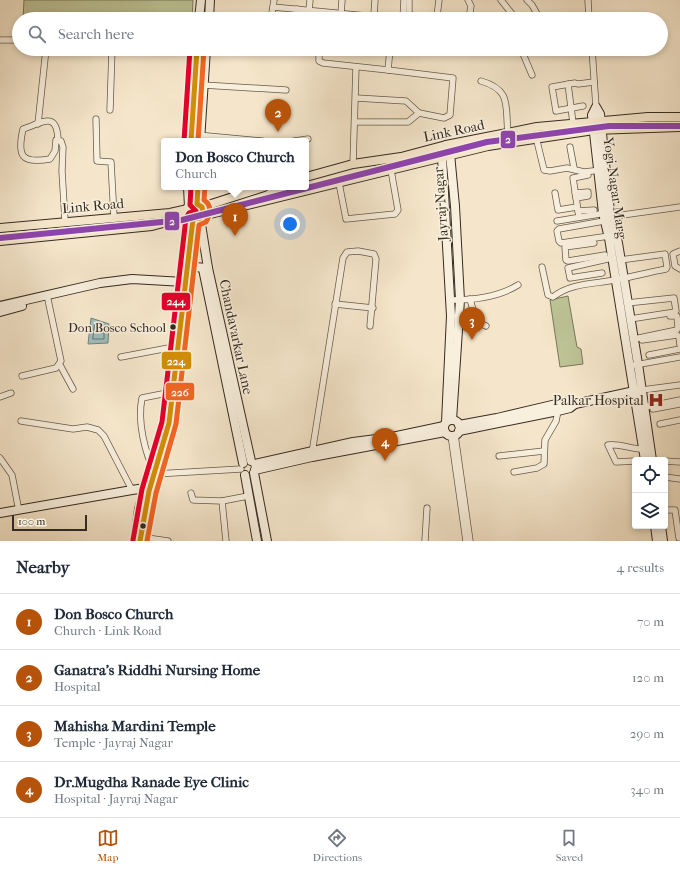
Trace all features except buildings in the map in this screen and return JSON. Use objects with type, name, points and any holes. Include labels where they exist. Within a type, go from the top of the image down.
[{"type":"main road","name":"Link Road","points":[[309,190],[446,156],[597,125],[648,117],[680,118]]},
{"type":"main road","name":"Link Road","points":[[309,176],[353,164],[401,157],[446,145],[537,127],[573,123],[680,127]]},
{"type":"main road","points":[[193,215],[193,204],[200,205],[253,190]]},
{"type":"main road","name":"Link Road","points":[[0,228],[170,213],[193,215],[307,190]]},
{"type":"main road","points":[[0,241],[152,226],[203,212],[200,205]]},
{"type":"street","points":[[200,12],[201,0]]},
{"type":"street","points":[[209,12],[210,0]]},
{"type":"street","points":[[272,12],[274,0]]},
{"type":"street","points":[[273,7],[309,11],[310,0]]},
{"type":"street","points":[[341,12],[342,0]]},
{"type":"street","points":[[374,12],[375,0]]},
{"type":"street","points":[[403,12],[404,0]]},
{"type":"street","points":[[409,12],[410,0]]},
{"type":"street","points":[[438,12],[439,0]]},
{"type":"street","points":[[468,0],[470,6],[470,12]]},
{"type":"street","points":[[501,0],[510,12]]},
{"type":"street","points":[[527,0],[536,12]]},
{"type":"street","points":[[588,0],[589,12]]},
{"type":"street","points":[[0,40],[12,40]]},
{"type":"street","points":[[38,124],[45,56]]},
{"type":"street","points":[[110,110],[112,56]]},
{"type":"street","points":[[197,56],[191,138],[200,138],[205,56]]},
{"type":"street","points":[[319,56],[319,61],[323,63],[453,78],[450,115],[444,118],[419,113],[406,101],[356,98]]},
{"type":"street","points":[[388,70],[389,56]]},
{"type":"street","points":[[524,56],[532,75]]},
{"type":"street","points":[[592,56],[596,108]]},
{"type":"street","points":[[353,164],[356,67]]},
{"type":"street","points":[[481,81],[499,89],[503,94],[508,133]]},
{"type":"street","points":[[583,106],[555,110],[552,87],[594,82]]},
{"type":"street","points":[[568,84],[573,123]]},
{"type":"street","points":[[203,85],[286,90]]},
{"type":"street","name":"Yogi Nagar Marg","points":[[596,108],[592,115],[597,125],[609,236],[619,279],[647,449],[651,457]]},
{"type":"street","points":[[355,122],[408,122],[419,113]]},
{"type":"street","points":[[96,118],[97,161],[111,162],[114,217]]},
{"type":"street","points":[[50,120],[55,123],[58,129],[58,140],[56,140],[55,151],[50,158],[39,160],[26,159],[23,157],[20,145],[23,129],[50,120]]},
{"type":"street","points":[[536,137],[544,170],[574,168],[584,172],[602,171]]},
{"type":"street","points":[[58,140],[61,140],[63,147],[62,171],[66,221]]},
{"type":"street","name":"Jayraj Nagar","points":[[446,145],[451,300],[452,428]]},
{"type":"street","points":[[570,147],[574,168]]},
{"type":"street","name":"Jayraj Nagar","points":[[446,156],[455,206],[460,300],[452,428]]},
{"type":"street","points":[[339,183],[346,219],[395,214],[398,210],[391,170]]},
{"type":"street","points":[[579,218],[573,178],[575,176],[602,171]]},
{"type":"street","points":[[182,284],[186,273],[193,215],[189,190]]},
{"type":"street","points":[[198,190],[200,205]]},
{"type":"street","points":[[555,193],[558,210],[594,210]]},
{"type":"street","points":[[557,221],[680,206]]},
{"type":"street","points":[[168,541],[138,540],[140,509],[154,472],[169,423],[186,234],[193,215]]},
{"type":"street","name":"Chandavarkar Lane","points":[[193,215],[249,468],[267,541]]},
{"type":"street","points":[[607,216],[559,229],[557,232],[561,243],[609,236]]},
{"type":"street","name":"Yogi Nagar Marg","points":[[607,216],[614,257]]},
{"type":"street","points":[[542,267],[548,295],[553,297],[567,288],[666,269],[666,255],[566,260],[566,247],[594,243]]},
{"type":"street","points":[[312,454],[344,255],[351,251],[374,254],[376,259],[373,308],[370,326]]},
{"type":"street","points":[[680,251],[673,254],[675,266],[680,269]]},
{"type":"street","points":[[602,273],[570,278],[568,268],[614,257]]},
{"type":"street","points":[[186,273],[194,267],[205,267]]},
{"type":"street","points":[[592,275],[593,284]]},
{"type":"street","name":"Yogi Nagar Marg","points":[[619,279],[627,303],[634,340],[634,365]]},
{"type":"street","points":[[0,306],[99,288],[131,284],[182,284]]},
{"type":"street","points":[[451,300],[470,299],[504,292],[518,285]]},
{"type":"street","points":[[0,312],[47,297]]},
{"type":"street","points":[[47,297],[61,361],[60,365],[73,389]]},
{"type":"street","points":[[627,303],[674,298],[675,312],[630,320]]},
{"type":"street","points":[[470,299],[476,321],[486,326]]},
{"type":"street","points":[[335,304],[373,308]]},
{"type":"street","points":[[630,320],[677,316],[677,330],[634,340]]},
{"type":"street","points":[[634,340],[677,335],[679,337],[680,345]]},
{"type":"street","points":[[121,357],[177,346]]},
{"type":"street","points":[[649,355],[680,349]]},
{"type":"street","points":[[666,352],[667,359]]},
{"type":"street","points":[[634,365],[680,357]]},
{"type":"street","points":[[22,376],[56,368],[60,365]]},
{"type":"street","points":[[154,472],[249,468],[354,445],[558,411],[570,408],[575,404],[638,391],[680,385]]},
{"type":"street","name":"Yogi Nagar Marg","points":[[638,391],[645,409],[643,425]]},
{"type":"street","points":[[154,472],[147,456],[140,405],[144,396],[171,392]]},
{"type":"street","points":[[0,397],[11,393]]},
{"type":"street","points":[[645,409],[680,400]]},
{"type":"street","points":[[501,420],[569,401],[575,404]]},
{"type":"street","points":[[645,409],[680,404]]},
{"type":"street","points":[[514,472],[541,466],[545,460],[545,440],[556,421],[558,411]]},
{"type":"street","points":[[660,424],[680,420]]},
{"type":"street","points":[[21,421],[73,429],[87,427],[98,430],[104,436],[132,490]]},
{"type":"street","points":[[452,428],[462,501],[470,541]]},
{"type":"street","points":[[632,461],[616,462],[608,445],[619,444],[630,449],[647,449]]},
{"type":"street","name":"Yogi Nagar Marg","points":[[646,457],[647,449]]},
{"type":"street","points":[[499,456],[544,451]]},
{"type":"street","points":[[0,458],[12,475],[18,506]]},
{"type":"street","points":[[668,461],[680,462]]},
{"type":"street","name":"Chandavarkar Lane","points":[[249,468],[248,496],[257,541]]},
{"type":"street","points":[[668,477],[680,479]]},
{"type":"street","points":[[0,513],[56,505],[65,501],[132,490],[147,489]]},
{"type":"street","points":[[191,493],[193,500],[222,501],[248,496]]},
{"type":"street","points":[[0,509],[59,500],[65,501]]},
{"type":"street","points":[[222,501],[226,541]]},
{"type":"street","points":[[425,541],[427,508]]},
{"type":"street","points":[[668,510],[675,510],[679,538]]},
{"type":"street","points":[[464,512],[466,541]]},
{"type":"street","points":[[655,529],[657,541]]},
{"type":"street","points":[[661,529],[663,541]]},
{"type":"green space","points":[[24,0],[193,0],[192,12],[23,12]]},
{"type":"green space","points":[[568,296],[577,347],[581,349],[583,364],[560,367],[550,300]]},
{"type":"water","points":[[91,318],[109,324],[108,343],[88,344]]},
{"type":"transit line","name":"244","points":[[184,138],[190,56]]},
{"type":"transit line","name":"224","points":[[191,138],[197,56]]},
{"type":"transit line","name":"226","points":[[198,138],[204,56]]},
{"type":"transit line","name":"2","points":[[309,188],[487,142],[609,126],[680,126]]},
{"type":"transit line","name":"244","points":[[133,540],[142,489],[162,422],[186,218],[189,213],[196,211],[190,205],[191,190]]},
{"type":"transit line","name":"224","points":[[140,541],[149,491],[169,423],[193,219],[200,218],[203,212],[202,207],[197,204],[198,190]]},
{"type":"transit line","name":"226","points":[[147,541],[156,493],[176,424],[199,225],[206,222],[210,211],[209,205],[204,200],[205,190]]},
{"type":"transit line","name":"2","points":[[0,238],[182,220],[299,190]]},
{"type":"place","name":"Ganatra's Riddhi Nursing Home","points":[[278,132]]},
{"type":"place","name":"Don Bosco Church","points":[[235,236]]},
{"type":"place","name":"Don Bosco School","points":[[173,327]]},
{"type":"place","name":"Mahisha Mardini Temple","points":[[472,340]]},
{"type":"place","name":"Palkar Hospital","points":[[656,400]]},
{"type":"place","name":"Dr.Mugdha Ranade Eye Clinic","points":[[385,461]]}]
